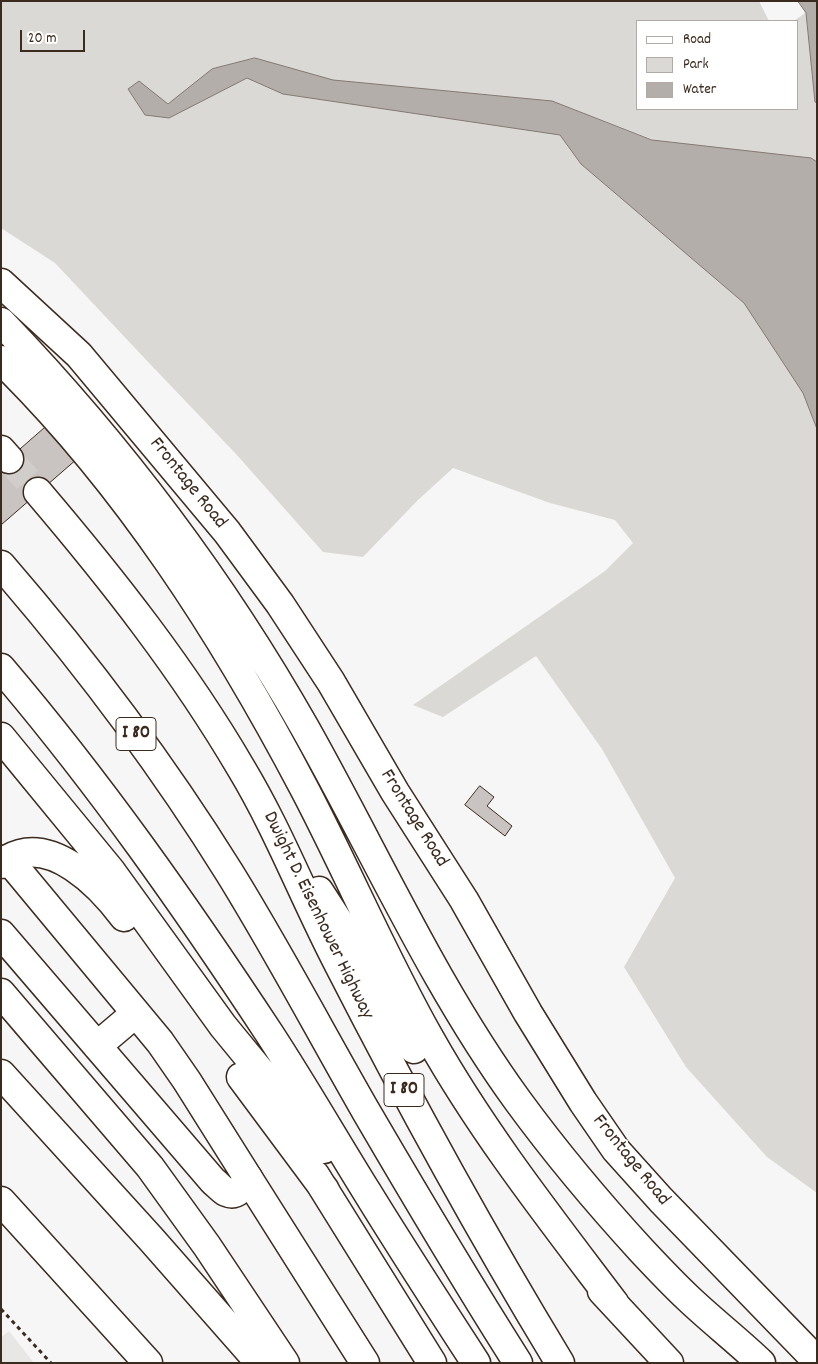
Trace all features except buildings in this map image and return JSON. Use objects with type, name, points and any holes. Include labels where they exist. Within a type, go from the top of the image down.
[{"type":"main road","name":"Frontage Road","points":[[1,283],[79,355],[227,532],[280,604],[331,682],[395,792],[464,900],[528,1013],[583,1102],[616,1150],[661,1200],[817,1361]]},
{"type":"main road","points":[[1,322],[54,378],[124,460],[179,532],[233,609],[306,729],[440,979],[469,1028],[517,1099],[562,1159],[593,1196],[686,1297],[740,1363]]},
{"type":"main road","points":[[1,360],[58,420],[115,488],[205,616],[232,658],[279,740],[325,829],[406,996],[452,1077],[503,1155],[615,1304]]},
{"type":"main road","name":"Dwight D. Eisenhower Highway","points":[[38,492],[90,554],[164,651],[217,728],[264,809],[337,962],[411,1102],[502,1265],[560,1363]]},
{"type":"main road","name":"I 80","points":[[1,565],[95,678],[203,832],[259,922],[412,1187],[518,1363]]},
{"type":"main road","points":[[1,668],[42,716],[88,776],[188,913],[294,1072],[476,1363]]},
{"type":"main road","points":[[1,737],[111,871],[238,1045],[399,1242]]},
{"type":"main road","points":[[264,809],[352,942],[465,1133],[514,1203],[615,1304],[669,1363]]},
{"type":"main road","points":[[325,1190],[129,924],[99,887],[74,868],[44,854],[19,853],[5,861],[160,1042],[187,1081],[365,1363]]},
{"type":"main road","points":[[1,934],[213,1181],[226,1192],[234,1193],[241,1190],[248,1178]]},
{"type":"main road","points":[[1,993],[150,1167],[207,1246],[285,1363]]},
{"type":"main road","points":[[209,1006],[432,1363]]},
{"type":"main road","points":[[97,1046],[136,1013]]},
{"type":"main road","points":[[1,1074],[260,1363]]},
{"type":"main road","points":[[1,1200],[148,1363]]},
{"type":"main road","points":[[686,1297],[761,1363]]},
{"type":"path","points":[[1,1309],[51,1363]]},
{"type":"shaded area","points":[[9,1331],[34,1363],[1,1363],[1,1337]]},
{"type":"green space","points":[[1,1],[759,1],[768,20],[636,20],[636,110],[798,110],[798,20],[795,20],[805,13],[798,1],[817,1],[817,330],[652,139],[553,102],[672,176],[817,386],[817,1193],[767,1157],[686,1067],[624,967],[675,878],[602,749],[536,656],[443,717],[413,705],[605,571],[633,543],[615,520],[550,503],[453,468],[417,501],[363,557],[323,552],[236,454],[55,263],[1,228]]},
{"type":"water","points":[[798,1],[817,1],[817,103],[815,102],[806,13]]},
{"type":"water","points":[[255,58],[333,80],[552,101],[652,140],[811,158],[817,162],[817,429],[803,393],[744,303],[581,164],[560,135],[283,94],[247,78],[169,118],[145,115],[128,89],[139,81],[168,104],[212,69]]},
{"type":"tunnel","points":[[9,459],[38,492]]}]
